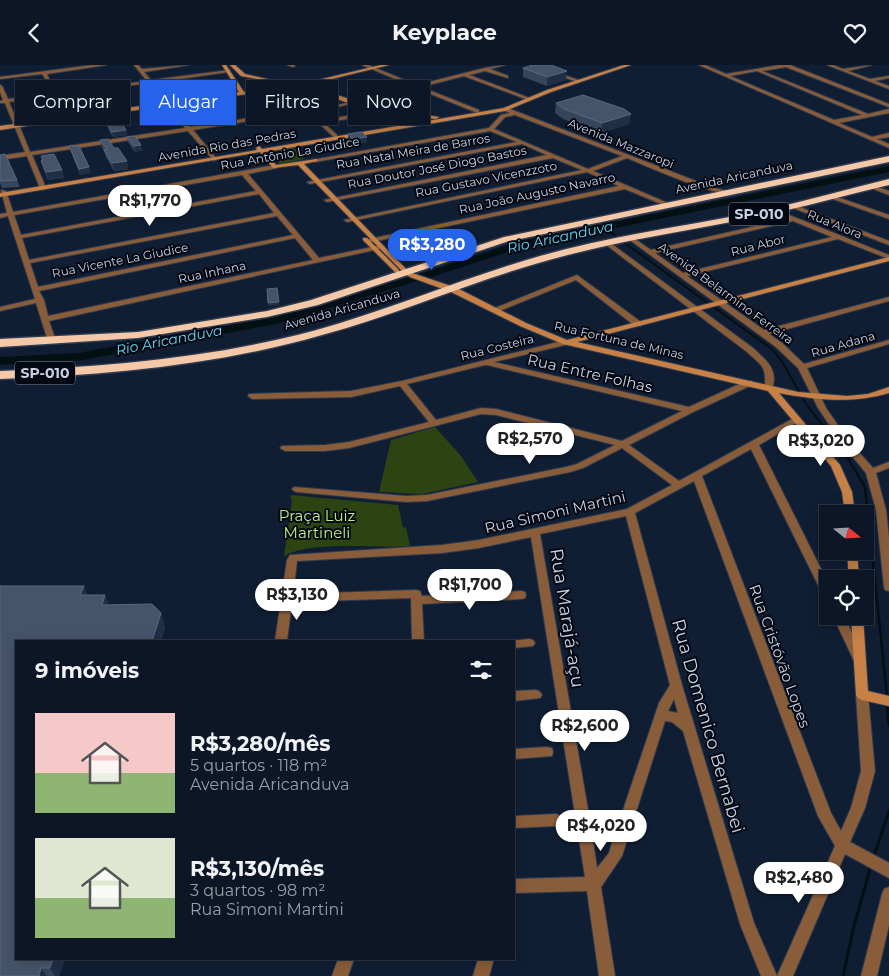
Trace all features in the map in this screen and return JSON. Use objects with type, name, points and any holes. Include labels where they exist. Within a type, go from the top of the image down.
[{"type":"highway","name":"Avenida Aricanduva","points":[[0,343],[138,335],[267,314],[314,303],[408,275],[504,240],[889,159]]},
{"type":"highway","name":"Avenida Aricanduva","points":[[0,375],[100,369],[233,352],[315,333],[379,315],[439,287],[544,258],[609,243],[795,207],[889,182]]},
{"type":"highway","points":[[379,315],[390,307],[439,287]]},
{"type":"highway","points":[[0,382],[27,374]]},
{"type":"street","points":[[0,78],[99,68],[104,65]]},
{"type":"street","points":[[136,65],[148,80]]},
{"type":"street","points":[[141,71],[187,65]]},
{"type":"street","points":[[224,65],[242,93]]},
{"type":"street","points":[[232,65],[238,72],[249,77],[268,80]]},
{"type":"street","points":[[364,65],[401,80]]},
{"type":"street","points":[[323,80],[387,65]]},
{"type":"street","points":[[430,83],[503,65]]},
{"type":"street","points":[[532,65],[577,80]]},
{"type":"street","name":"Avenida Rio das Pedras","points":[[430,120],[514,103],[622,65]]},
{"type":"street","name":"Avenida Rio das Pedras","points":[[577,80],[629,65]]},
{"type":"street","points":[[701,65],[889,146]]},
{"type":"street","points":[[726,75],[787,65],[889,106]]},
{"type":"street","points":[[829,65],[889,87]]},
{"type":"street","points":[[842,70],[870,65]]},
{"type":"street","points":[[485,69],[506,77]]},
{"type":"street","points":[[758,70],[867,115]]},
{"type":"street","points":[[157,80],[228,71]]},
{"type":"street","points":[[44,73],[48,80]]},
{"type":"street","points":[[465,74],[528,98]]},
{"type":"street","points":[[870,81],[889,77]]},
{"type":"street","points":[[0,86],[3,101],[13,116],[42,186]]},
{"type":"street","points":[[430,91],[477,111]]},
{"type":"street","points":[[236,94],[246,92]]},
{"type":"street","name":"Avenida Rio das Pedras","points":[[430,121],[505,109],[518,105],[528,98]]},
{"type":"street","points":[[518,105],[519,113]]},
{"type":"street","points":[[496,108],[505,109]]},
{"type":"street","name":"Avenida Mazzaropi","points":[[505,109],[713,190],[729,193]]},
{"type":"street","points":[[834,122],[889,111]]},
{"type":"street","name":"Rua Antônio La Giudice","points":[[0,216],[491,129],[503,116],[519,113]]},
{"type":"street","points":[[430,116],[449,116]]},
{"type":"street","points":[[0,158],[246,120]]},
{"type":"street","points":[[0,128],[24,125]]},
{"type":"street","points":[[186,125],[213,158]]},
{"type":"street","points":[[323,125],[335,136]]},
{"type":"street","name":"Avenida Rio das Pedras","points":[[2,193],[404,125]]},
{"type":"street","name":"Avenida Rio das Pedras","points":[[298,143],[404,125]]},
{"type":"street","points":[[491,129],[668,205]]},
{"type":"street","points":[[872,139],[889,135]]},
{"type":"street","points":[[298,143],[304,150]]},
{"type":"street","name":"Rua Natal Meira de Barros","points":[[313,181],[520,143]]},
{"type":"street","points":[[260,150],[275,167]]},
{"type":"street","points":[[310,155],[315,161]]},
{"type":"street","name":"Rua Doutor José Diogo Bastos","points":[[327,200],[552,156]]},
{"type":"street","name":"Rua Gustavo Vicenzzoto","points":[[351,219],[586,171],[628,157]]},
{"type":"street","points":[[300,163],[327,200],[351,219]]},
{"type":"street","points":[[293,164],[334,198],[371,240],[382,247],[408,275]]},
{"type":"street","points":[[244,173],[318,261]]},
{"type":"street","points":[[870,186],[889,193]]},
{"type":"street","name":"Rua João Augusto Navarro","points":[[371,240],[624,187]]},
{"type":"street","points":[[2,193],[12,214],[52,341]]},
{"type":"street","points":[[19,237],[260,193]]},
{"type":"street","points":[[832,197],[889,217]]},
{"type":"street","points":[[795,207],[889,243]]},
{"type":"street","name":"Rua Alora","points":[[774,211],[889,258]]},
{"type":"street","points":[[27,262],[277,214]]},
{"type":"street","points":[[650,251],[794,219]]},
{"type":"street","name":"Rua Vicente La Giudice","points":[[36,289],[297,236]]},
{"type":"street","name":"Rua Abor","points":[[681,275],[839,237]]},
{"type":"street","name":"Avenida Belarmino Ferreira","points":[[629,239],[650,251],[716,303],[787,351],[802,367],[817,397],[846,443],[870,472]]},
{"type":"street","points":[[371,240],[374,249],[408,275]]},
{"type":"street","points":[[609,243],[700,308],[768,367],[770,373],[769,387],[835,465],[847,492],[849,505]]},
{"type":"street","name":"Rua Inhana","points":[[46,319],[382,247]]},
{"type":"street","name":"Rua Costeira","points":[[252,395],[351,393],[402,383],[638,324],[889,258]]},
{"type":"street","name":"Rua Fortuna de Minas","points":[[408,275],[494,310],[522,325],[566,342],[817,397]]},
{"type":"street","points":[[494,310],[578,277],[638,324]]},
{"type":"street","points":[[763,333],[889,299]]},
{"type":"street","points":[[0,309],[40,301]]},
{"type":"street","name":"Rua Adana","points":[[802,367],[889,342]]},
{"type":"street","name":"Rua Entre Folhas","points":[[484,363],[690,410]]},
{"type":"street","points":[[402,383],[434,423]]},
{"type":"street","points":[[297,489],[406,499],[427,498],[567,470],[580,466],[690,410],[749,383]]},
{"type":"street","points":[[817,397],[861,398],[871,397],[889,390]]},
{"type":"street","points":[[285,448],[325,448],[349,445],[481,411],[496,412],[597,435],[623,445],[680,485]]},
{"type":"street","name":"Rua Simoni Martini","points":[[286,598],[292,560],[297,557],[442,549],[535,533],[630,512],[797,420]]},
{"type":"street","points":[[754,445],[819,577]]},
{"type":"street","points":[[889,465],[870,472],[881,510],[887,545],[889,587]]},
{"type":"street","name":"Rua Cristóvão Lopes","points":[[697,475],[814,791],[825,816],[846,848]]},
{"type":"street","name":"Rua Domenico Bernabei","points":[[630,512],[676,685],[747,924],[769,976]]},
{"type":"street","name":"Rua Marajá-açu","points":[[535,533],[582,824],[594,884],[607,976]]},
{"type":"street","points":[[281,640],[286,598],[413,593],[417,594],[418,640]]},
{"type":"street","points":[[417,600],[521,595]]},
{"type":"street","points":[[842,625],[860,663]]},
{"type":"street","points":[[785,976],[846,848],[868,771],[866,697],[860,663],[858,625]]},
{"type":"street","points":[[515,644],[529,643]]},
{"type":"street","points":[[515,886],[594,884],[615,856],[668,695],[676,685]]},
{"type":"street","points":[[515,696],[536,695]]},
{"type":"street","points":[[866,697],[889,701]]},
{"type":"street","points":[[662,716],[675,717],[689,728]]},
{"type":"street","points":[[515,753],[547,752]]},
{"type":"street","points":[[515,822],[556,820]]},
{"type":"street","points":[[582,824],[607,835],[624,830]]},
{"type":"street","points":[[846,848],[885,869]]},
{"type":"street","points":[[869,976],[889,894]]},
{"type":"street","points":[[340,976],[346,960]]},
{"type":"street","points":[[481,976],[486,960]]},
{"type":"green space","points":[[293,147],[305,159],[280,164],[269,151]]},
{"type":"green space","points":[[435,427],[461,456],[478,482],[422,494],[379,492],[391,440]]},
{"type":"green space","name":"Praça Luiz Martineli","points":[[290,495],[398,505],[403,528],[406,527],[410,546],[312,548],[284,556],[292,501]]},
{"type":"building","points":[[533,65],[551,65],[567,71],[547,77],[523,68]]},
{"type":"building","points":[[583,95],[624,109],[631,114],[602,123],[564,109],[556,103]]},
{"type":"building","points":[[123,125],[126,130],[112,132],[108,126]]},
{"type":"building","points":[[362,132],[367,137],[353,139],[348,134]]},
{"type":"building","points":[[135,136],[141,145],[134,146],[127,137]]},
{"type":"building","points":[[108,139],[114,148],[118,148],[127,161],[112,163],[104,150],[107,149],[100,140]]},
{"type":"building","points":[[69,146],[79,146],[89,167],[79,169]]},
{"type":"building","points":[[5,154],[17,180],[0,181],[0,155]]},
{"type":"building","points":[[54,154],[62,170],[46,172],[41,156]]},
{"type":"building","points":[[407,238],[419,249],[406,251],[396,242]]},
{"type":"building","points":[[277,288],[279,302],[268,303],[267,289]]},
{"type":"building","points":[[0,586],[84,586],[80,595],[105,595],[102,605],[152,604],[161,613],[152,640],[15,640],[15,960],[53,960],[50,968],[41,968],[39,976],[0,976]]},
{"type":"waterway","name":"Rio Aricanduva","points":[[0,361],[78,357],[276,320],[437,272],[520,244],[889,169]]},
{"type":"waterway","points":[[611,233],[773,350],[783,363],[806,404],[844,452],[858,475]]},
{"type":"waterway","points":[[857,474],[865,487],[887,695]]},
{"type":"waterway","points":[[886,694],[887,699]]},
{"type":"waterway","points":[[887,704],[889,725]]},
{"type":"waterway","points":[[874,856],[889,811]]},
{"type":"waterway","points":[[843,976],[854,926],[871,866]]}]
